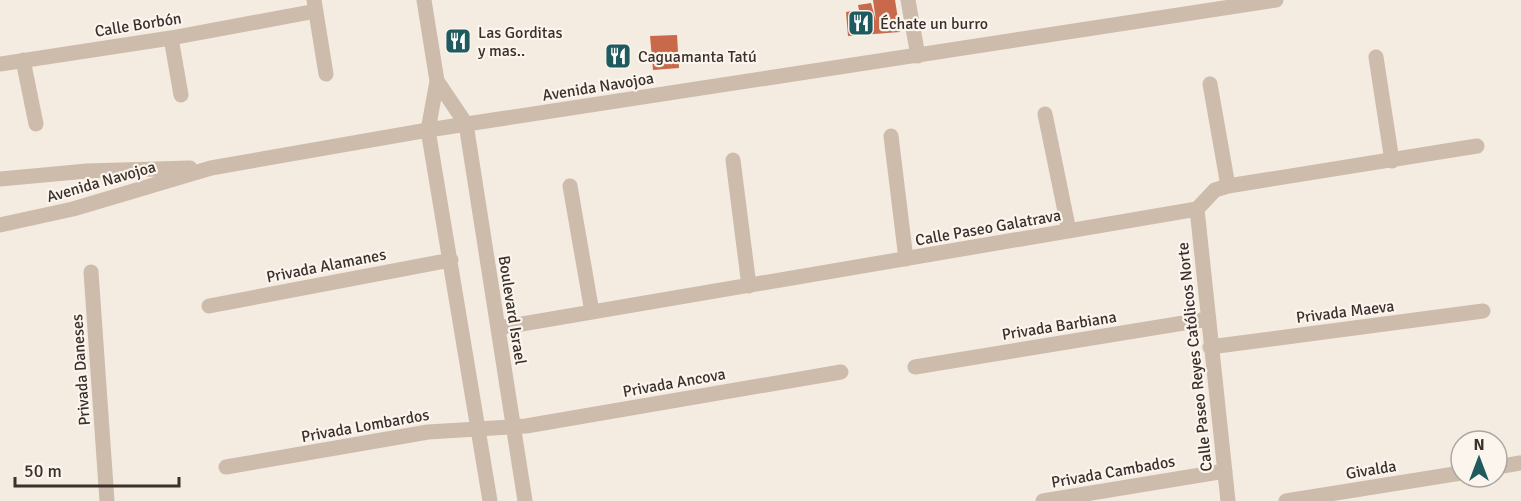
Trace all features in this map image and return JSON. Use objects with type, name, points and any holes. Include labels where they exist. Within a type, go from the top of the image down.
[{"type":"street","points":[[424,0],[437,81],[428,130],[490,501]]},
{"type":"street","points":[[908,0],[918,56]]},
{"type":"street","name":"Avenida Navojoa","points":[[0,225],[73,209],[211,168],[466,124],[1276,0]]},
{"type":"street","points":[[315,5],[326,74]]},
{"type":"street","name":"Calle Borbón","points":[[0,64],[171,38],[315,5]]},
{"type":"street","points":[[171,38],[181,95]]},
{"type":"street","points":[[1376,57],[1392,161]]},
{"type":"street","points":[[23,60],[36,124]]},
{"type":"street","points":[[437,81],[466,124]]},
{"type":"street","points":[[1210,84],[1228,186]]},
{"type":"street","points":[[1044,114],[1069,231]]},
{"type":"street","name":"Boulevard Israel","points":[[466,124],[525,501]]},
{"type":"street","points":[[891,136],[906,259]]},
{"type":"street","points":[[1197,209],[1215,190],[1228,186],[1477,146]]},
{"type":"street","points":[[733,160],[749,286]]},
{"type":"street","name":"Avenida Navojoa","points":[[0,178],[87,171],[211,168]]},
{"type":"street","points":[[570,186],[592,312]]},
{"type":"street","name":"Calle Paseo Galatrava","points":[[498,328],[1197,209]]},
{"type":"street","name":"Calle Paseo Reyes Católicos Norte","points":[[1197,209],[1228,501]]},
{"type":"street","name":"Privada Alamanes","points":[[209,306],[451,260]]},
{"type":"street","name":"Privada Daneses","points":[[91,272],[107,501]]},
{"type":"street","name":"Privada Maeva","points":[[1210,347],[1484,311]]},
{"type":"street","name":"Privada Barbiana","points":[[915,368],[1208,319]]},
{"type":"street","name":"Privada Ancova","points":[[512,426],[526,426],[841,372]]},
{"type":"street","name":"Privada Lombardos","points":[[226,467],[428,432],[512,426]]},
{"type":"street","name":"Privada Cambados","points":[[1043,501],[1225,471]]},
{"type":"street","name":"Givalda","points":[[1286,501],[1449,475]]},
{"type":"building","points":[[873,0],[895,0],[900,32],[848,36],[846,12],[859,10],[858,5],[871,3],[876,21]]},
{"type":"building","points":[[677,35],[679,68],[653,70],[650,36]]},
{"type":"place","name":"Échate un burro","points":[[861,23]]},
{"type":"place","name":"Las Gorditas y mas..","points":[[458,41]]},
{"type":"place","name":"Caguamanta Tatú","points":[[618,56]]}]
